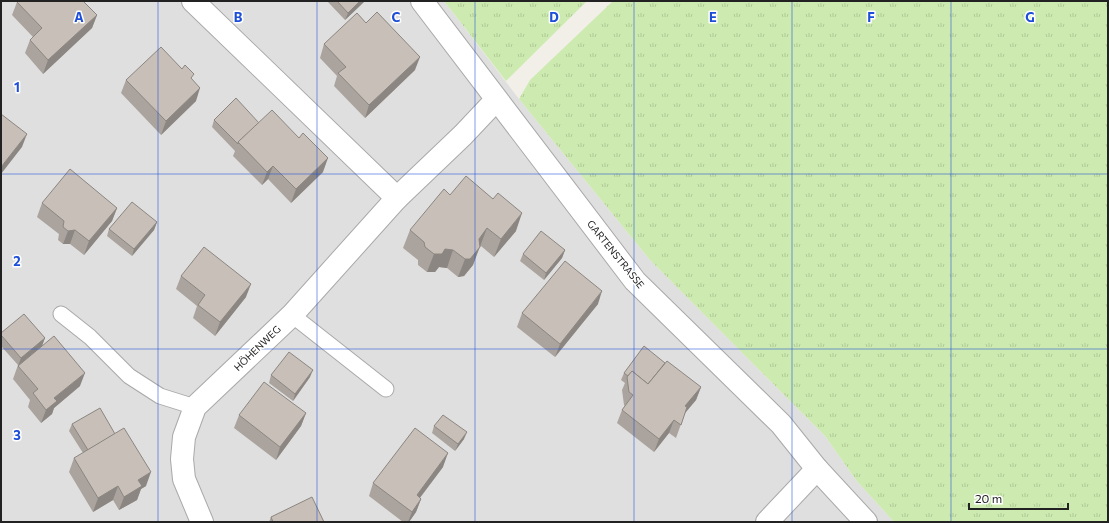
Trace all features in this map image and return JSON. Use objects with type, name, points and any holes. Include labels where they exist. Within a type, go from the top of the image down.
[{"type":"street","points":[[193,1],[397,198]]},
{"type":"street","name":"GARTENSTRASSE","points":[[422,1],[635,281],[781,424],[817,469],[866,522]]},
{"type":"street","name":"HÖHENWEG","points":[[202,522],[184,478],[182,459],[184,437],[195,407],[292,315],[397,198],[463,135],[496,100]]},
{"type":"street","points":[[767,522],[817,469]]},
{"type":"lane","points":[[61,314],[90,337],[129,376],[160,396],[195,407]]},
{"type":"lane","points":[[292,315],[386,389]]},
{"type":"shaded area","points":[[1,1],[444,1],[519,99],[650,260],[825,436],[856,480],[894,522],[1,522]]},
{"type":"green space","points":[[444,1],[587,1],[506,81]]},
{"type":"green space","points":[[613,1],[1108,1],[1108,522],[894,522],[856,480],[825,436],[650,260],[519,99],[530,80]]},
{"type":"building","points":[[83,1],[97,15],[48,60],[30,40],[42,28],[17,2]]},
{"type":"building","points":[[337,1],[360,1],[348,13]]},
{"type":"building","points":[[377,12],[420,57],[369,105],[338,73],[346,67],[324,44],[357,13],[366,23]]},
{"type":"building","points":[[161,47],[182,69],[185,65],[194,74],[191,78],[200,88],[166,121],[126,80]]},
{"type":"building","points":[[236,98],[259,123],[238,142],[238,144],[214,120]]},
{"type":"building","points":[[272,110],[299,138],[303,133],[328,158],[296,189],[273,166],[267,172],[238,142]]},
{"type":"building","points":[[1,114],[27,134],[1,167]]},
{"type":"building","points":[[70,169],[117,208],[89,241],[75,230],[68,231],[63,227],[64,221],[42,203]]},
{"type":"building","points":[[466,176],[493,199],[498,193],[522,213],[501,239],[487,228],[479,239],[480,247],[470,259],[465,259],[453,250],[445,249],[442,254],[434,254],[425,247],[424,242],[410,230],[444,189],[450,195]]},
{"type":"building","points":[[132,202],[157,222],[134,249],[109,229]]},
{"type":"building","points":[[541,231],[565,250],[546,273],[523,254]]},
{"type":"building","points":[[204,247],[251,284],[220,322],[198,305],[205,295],[181,276]]},
{"type":"building","points":[[565,261],[602,291],[560,344],[522,313]]},
{"type":"building","points":[[24,314],[45,338],[21,358],[1,335],[1,333]]},
{"type":"building","points":[[54,336],[85,373],[54,398],[57,401],[46,410],[33,393],[38,389],[18,366]]},
{"type":"building","points":[[644,346],[665,363],[648,384],[632,371],[628,376],[624,373]]},
{"type":"building","points":[[289,352],[313,370],[295,394],[271,375]]},
{"type":"building","points":[[667,361],[701,387],[685,406],[687,407],[681,425],[674,420],[659,439],[622,410],[633,395],[629,392],[627,377],[632,371],[648,384]]},
{"type":"building","points":[[264,382],[306,413],[280,447],[239,415]]},
{"type":"building","points":[[100,408],[115,434],[88,450],[72,424]]},
{"type":"building","points":[[443,415],[467,432],[458,444],[434,426]]},
{"type":"building","points":[[124,428],[151,472],[138,480],[142,486],[124,497],[118,486],[98,498],[74,458]]},
{"type":"building","points":[[415,428],[448,453],[417,495],[421,499],[412,512],[373,483]]},
{"type":"building","points":[[312,497],[324,522],[273,522],[271,517]]}]
